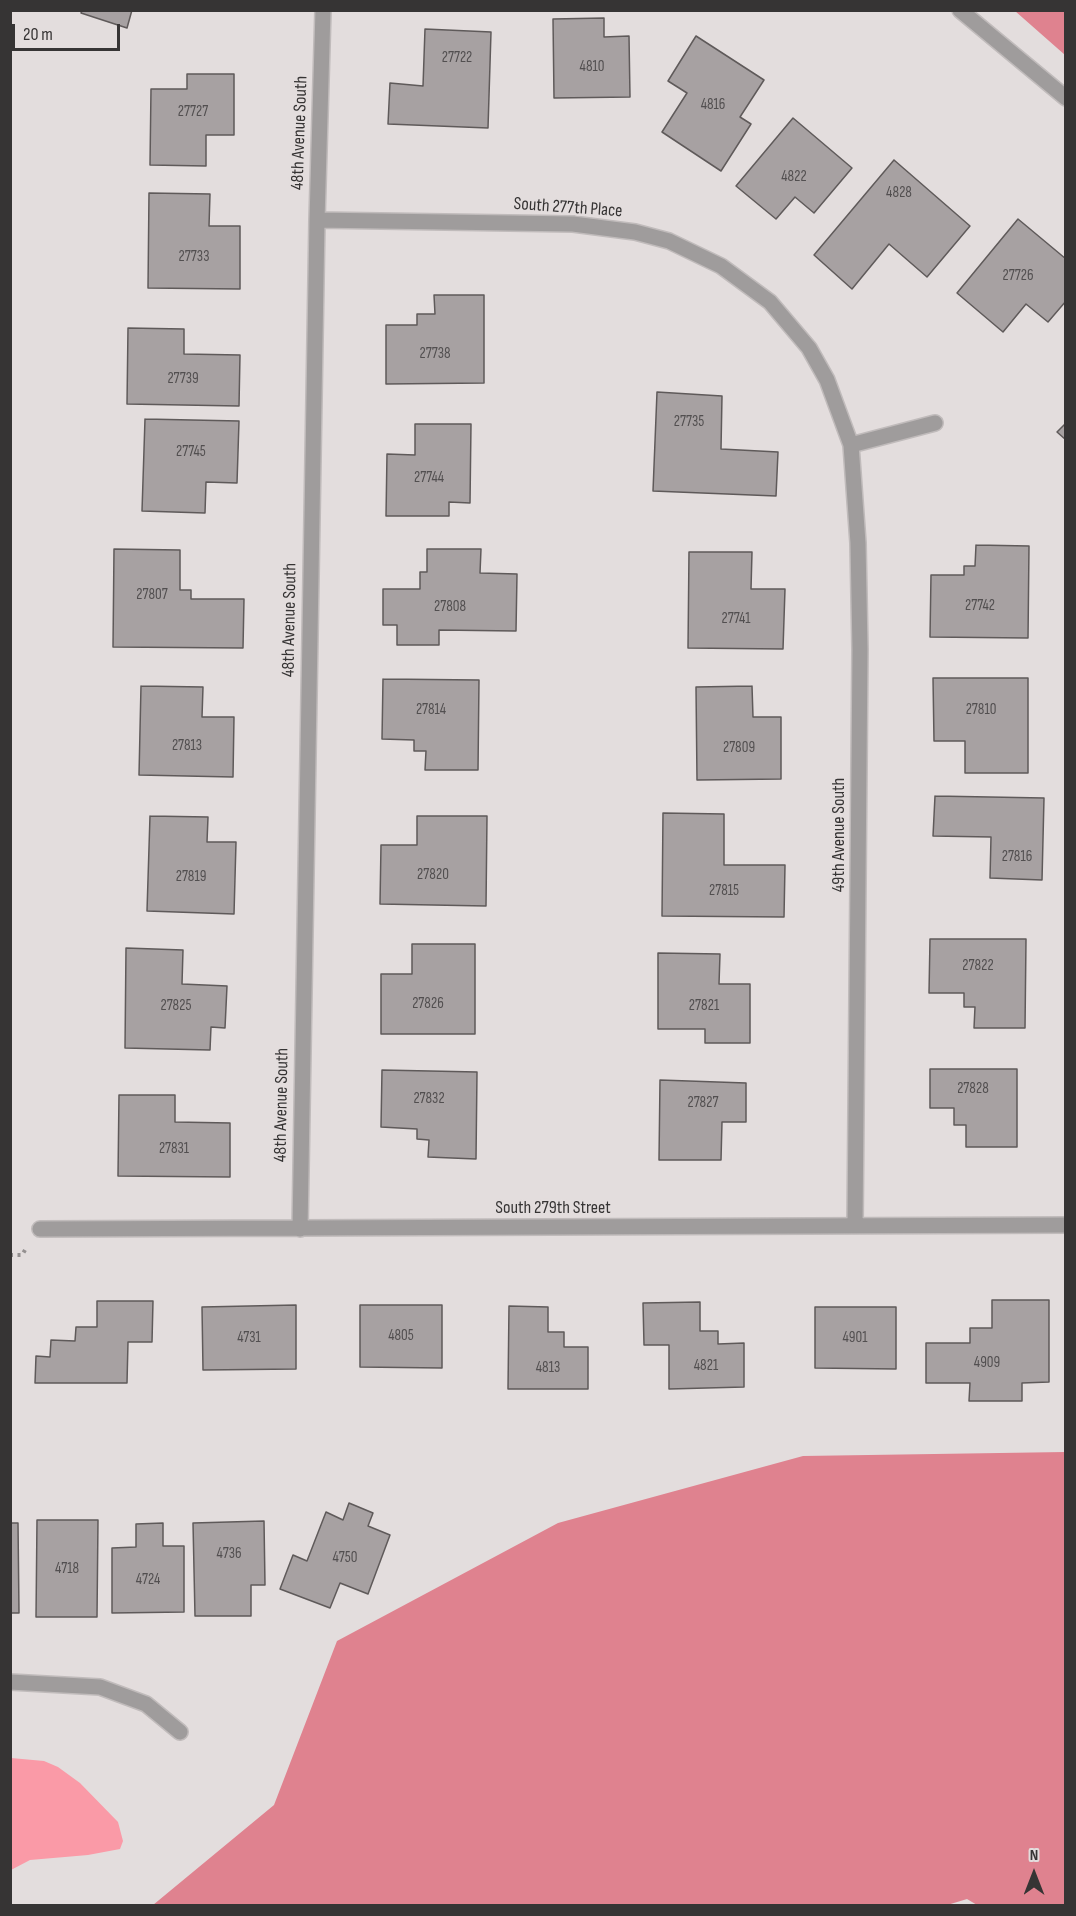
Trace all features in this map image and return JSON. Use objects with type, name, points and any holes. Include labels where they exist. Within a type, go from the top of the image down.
[{"type":"street","name":"48th Avenue South","points":[[300,1229],[316,220],[323,10]]},
{"type":"street","points":[[960,10],[1065,98]]},
{"type":"street","name":"South 277th Place","points":[[316,220],[573,224],[635,232],[696,252],[721,266],[746,282],[790,322]]},
{"type":"street","name":"49th Avenue South","points":[[790,322],[809,348],[827,380],[851,445],[856,503],[860,650],[855,1225]]},
{"type":"street","points":[[851,445],[935,423]]},
{"type":"street","name":"South 279th Street","points":[[40,1229],[1065,1225]]},
{"type":"street","points":[[10,1682],[100,1687],[146,1704],[180,1732]]},
{"type":"shaded area","points":[[1015,11],[1065,11],[1065,55]]},
{"type":"shaded area","points":[[1065,1452],[1065,1905],[977,1905],[967,1899],[944,1906],[153,1905],[274,1805],[337,1641],[558,1523],[803,1456]]},
{"type":"shaded area","points":[[11,1758],[44,1761],[58,1767],[80,1783],[118,1822],[123,1841],[120,1849],[88,1855],[30,1860],[11,1870]]},
{"type":"building","points":[[82,10],[132,10],[127,28],[81,13]]},
{"type":"building","points":[[604,18],[604,37],[629,36],[630,97],[554,98],[553,19]]},
{"type":"building","points":[[425,29],[491,32],[488,128],[388,124],[390,83],[423,86]]},
{"type":"building","points":[[696,36],[764,80],[740,117],[751,124],[721,171],[662,132],[687,93],[668,81]]},
{"type":"building","points":[[187,74],[234,74],[234,135],[206,135],[206,166],[150,165],[151,89],[187,89]]},
{"type":"building","points":[[793,118],[852,168],[814,213],[795,197],[776,219],[736,186]]},
{"type":"building","points":[[894,160],[970,226],[927,277],[889,244],[852,289],[814,255]]},
{"type":"building","points":[[149,193],[210,194],[209,226],[240,226],[240,289],[148,288]]},
{"type":"building","points":[[1018,219],[1066,259],[1066,301],[1048,322],[1026,304],[1003,332],[957,293]]},
{"type":"building","points":[[434,295],[484,295],[484,383],[386,384],[386,325],[417,325],[417,314],[435,314]]},
{"type":"building","points":[[128,328],[184,329],[184,354],[240,355],[239,406],[127,404]]},
{"type":"building","points":[[657,392],[722,396],[721,449],[778,452],[776,496],[653,491]]},
{"type":"building","points":[[145,419],[239,421],[237,483],[206,482],[205,513],[142,511]]},
{"type":"building","points":[[1066,423],[1066,440],[1057,432]]},
{"type":"building","points":[[415,424],[471,424],[470,503],[449,502],[449,516],[386,516],[387,454],[415,455]]},
{"type":"building","points":[[976,545],[1029,546],[1028,638],[930,637],[931,575],[964,575],[964,566],[975,566]]},
{"type":"building","points":[[114,549],[180,550],[180,590],[191,590],[191,599],[244,599],[243,648],[113,647]]},
{"type":"building","points":[[427,549],[481,549],[480,573],[517,574],[516,631],[439,630],[439,645],[397,645],[397,625],[383,625],[383,589],[420,589],[420,572],[427,572]]},
{"type":"building","points":[[689,552],[752,552],[751,589],[785,589],[783,649],[688,648]]},
{"type":"building","points":[[933,678],[1028,678],[1028,773],[965,773],[965,741],[934,741]]},
{"type":"building","points":[[383,679],[479,680],[478,770],[425,770],[426,751],[414,751],[414,740],[382,739]]},
{"type":"building","points":[[141,686],[203,687],[202,717],[234,717],[233,777],[139,775]]},
{"type":"building","points":[[752,686],[753,717],[781,717],[781,779],[697,780],[696,687]]},
{"type":"building","points":[[935,796],[1044,798],[1042,880],[990,878],[991,837],[933,836]]},
{"type":"building","points":[[663,813],[724,814],[724,865],[785,865],[784,917],[662,916]]},
{"type":"building","points":[[150,816],[208,817],[207,842],[236,842],[234,914],[147,911]]},
{"type":"building","points":[[417,816],[487,816],[486,906],[380,904],[381,845],[417,845]]},
{"type":"building","points":[[930,939],[1026,939],[1025,1028],[974,1028],[975,1007],[964,1007],[964,993],[929,993]]},
{"type":"building","points":[[412,944],[475,944],[475,1034],[381,1034],[381,974],[412,974]]},
{"type":"building","points":[[126,948],[183,950],[182,984],[227,986],[225,1028],[211,1027],[210,1050],[125,1048]]},
{"type":"building","points":[[658,953],[720,954],[719,984],[750,984],[750,1043],[705,1043],[705,1029],[658,1029]]},
{"type":"building","points":[[930,1069],[1017,1069],[1017,1147],[966,1147],[966,1125],[954,1125],[954,1108],[930,1108]]},
{"type":"building","points":[[382,1070],[477,1072],[476,1159],[428,1157],[429,1140],[417,1139],[417,1129],[381,1127]]},
{"type":"building","points":[[660,1080],[746,1083],[746,1122],[722,1122],[721,1160],[659,1160]]},
{"type":"building","points":[[119,1095],[175,1095],[175,1122],[230,1123],[230,1177],[118,1176]]},
{"type":"building","points":[[992,1300],[1049,1300],[1049,1382],[1022,1383],[1022,1401],[969,1401],[970,1383],[926,1383],[926,1343],[970,1343],[970,1328],[992,1328]]},
{"type":"building","points":[[97,1301],[153,1301],[152,1342],[128,1342],[127,1383],[35,1383],[36,1356],[50,1357],[51,1340],[75,1341],[76,1327],[97,1327]]},
{"type":"building","points":[[700,1302],[700,1331],[718,1331],[718,1344],[744,1343],[744,1387],[669,1389],[669,1345],[644,1345],[643,1303]]},
{"type":"building","points":[[296,1305],[296,1369],[203,1370],[202,1307]]},
{"type":"building","points":[[360,1305],[442,1305],[442,1368],[360,1367]]},
{"type":"building","points":[[509,1306],[548,1307],[548,1332],[564,1332],[564,1347],[588,1347],[588,1389],[508,1389]]},
{"type":"building","points":[[815,1307],[896,1307],[896,1369],[815,1368]]},
{"type":"building","points":[[349,1503],[373,1513],[368,1526],[390,1535],[368,1594],[340,1583],[330,1608],[280,1589],[293,1555],[307,1561],[326,1512],[343,1520]]},
{"type":"building","points":[[37,1520],[98,1520],[97,1617],[36,1617]]},
{"type":"building","points":[[264,1521],[265,1585],[251,1585],[251,1616],[195,1616],[193,1523]]},
{"type":"building","points":[[10,1523],[18,1523],[19,1613],[10,1613]]},
{"type":"building","points":[[163,1523],[163,1546],[184,1546],[184,1612],[112,1613],[112,1548],[136,1547],[136,1524]]}]
